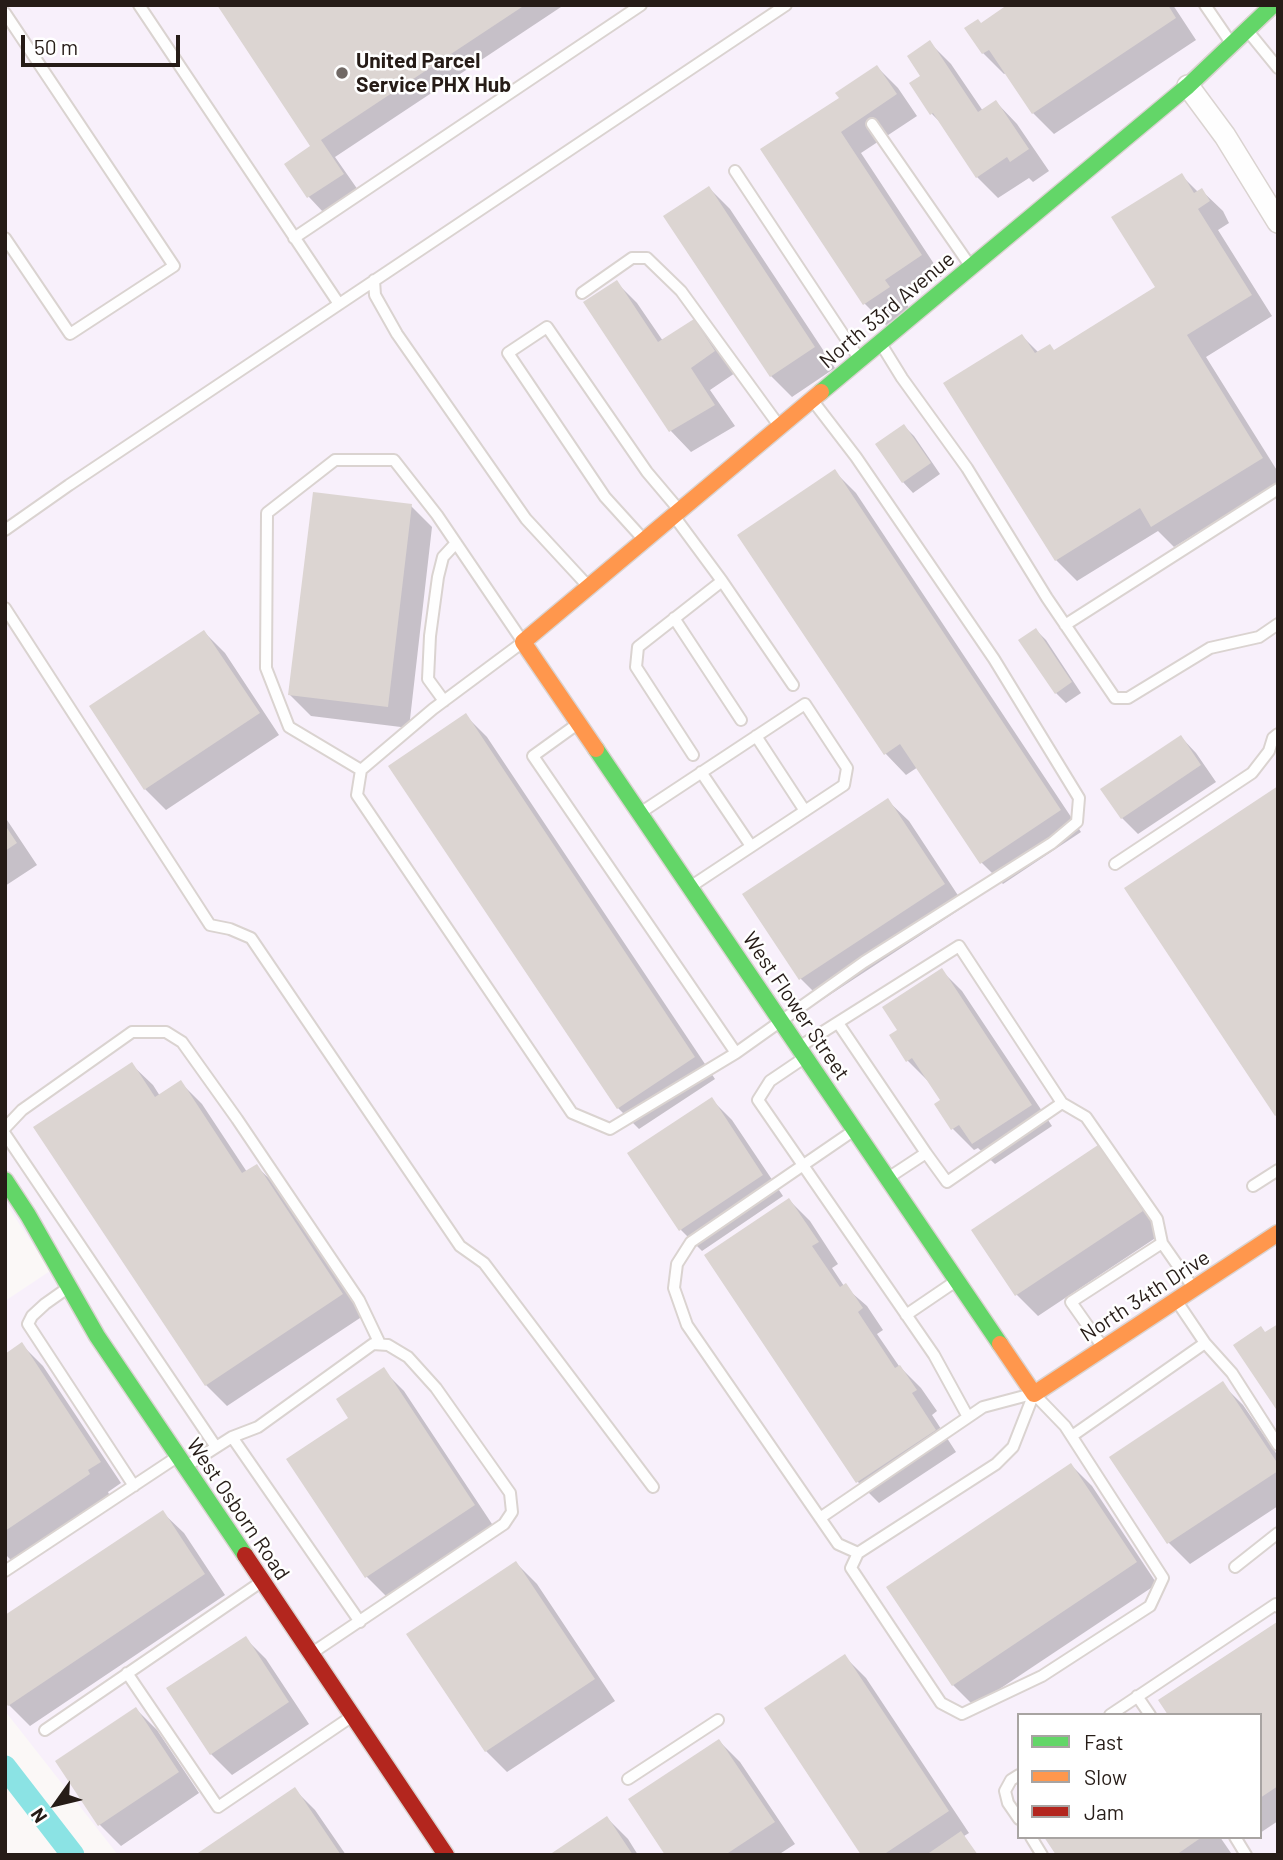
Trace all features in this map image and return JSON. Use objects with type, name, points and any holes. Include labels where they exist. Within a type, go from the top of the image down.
[{"type":"street","name":"North 33rd Avenue","points":[[523,642],[1188,86],[1273,5]]},
{"type":"street","points":[[1188,86],[1225,136],[1278,222]]},
{"type":"street","name":"West Flower Street","points":[[523,642],[1034,1394]]},
{"type":"street","name":"West Osborn Road","points":[[5,1180],[28,1214],[97,1336],[439,1852]]},
{"type":"street","name":"North 34th Drive","points":[[1034,1394],[1278,1233]]},
{"type":"lane","points":[[139,5],[339,304]]},
{"type":"lane","points":[[295,238],[640,5]]},
{"type":"lane","points":[[5,530],[786,5]]},
{"type":"lane","points":[[1205,5],[1232,44]]},
{"type":"lane","points":[[5,13],[174,266],[70,334],[5,238]]},
{"type":"lane","points":[[1247,30],[1278,68]]},
{"type":"lane","points":[[872,124],[971,267]]},
{"type":"lane","points":[[734,172],[860,359]]},
{"type":"lane","points":[[582,293],[632,258],[646,258],[681,291],[780,427]]},
{"type":"lane","points":[[374,280],[375,295],[397,334],[526,519],[589,587]]},
{"type":"lane","points":[[645,540],[606,498],[508,353],[547,327],[793,685]]},
{"type":"lane","points":[[880,343],[967,468],[1065,625],[1115,698],[1128,698],[1210,648],[1259,636],[1278,624]]},
{"type":"lane","points":[[361,770],[289,727],[265,668],[267,513],[335,460],[394,460],[523,642],[443,701],[361,770],[357,795],[572,1113],[610,1129],[736,1053],[864,962],[1052,843],[1077,822],[1079,798],[994,659],[856,457],[812,400]]},
{"type":"lane","points":[[1065,625],[1278,489]]},
{"type":"lane","points":[[443,701],[428,679],[430,636],[443,557],[456,544]]},
{"type":"lane","points":[[693,755],[636,667],[638,647],[722,581]]},
{"type":"lane","points":[[5,608],[210,925],[230,929],[251,938],[460,1246],[484,1263],[653,1488]]},
{"type":"lane","points":[[674,618],[741,720]]},
{"type":"lane","points":[[640,813],[805,704],[847,768],[844,785],[690,887]]},
{"type":"lane","points":[[579,724],[533,755],[736,1053]]},
{"type":"lane","points":[[1115,864],[1252,773],[1278,734]]},
{"type":"lane","points":[[756,736],[805,811]]},
{"type":"lane","points":[[701,772],[751,846]]},
{"type":"lane","points":[[968,1417],[934,1356],[758,1100],[769,1081],[838,1023],[959,946],[1062,1103],[1086,1116],[1157,1220],[1162,1243],[1194,1288]]},
{"type":"lane","points":[[838,1023],[947,1182],[1062,1103]]},
{"type":"lane","points":[[5,1128],[22,1110],[132,1032],[166,1032],[182,1042],[237,1119],[359,1300],[380,1344]]},
{"type":"lane","points":[[855,1130],[691,1242],[677,1264],[674,1288],[687,1325],[838,1544],[858,1553]]},
{"type":"lane","points":[[5,1134],[216,1447]]},
{"type":"lane","points":[[888,1178],[926,1153]]},
{"type":"lane","points":[[1253,1186],[1278,1170]]},
{"type":"lane","points":[[1104,1348],[1071,1301],[1162,1243]]},
{"type":"lane","points":[[906,1315],[957,1280]]},
{"type":"lane","points":[[69,1287],[45,1304],[32,1316],[28,1324],[134,1486]]},
{"type":"lane","points":[[1176,1300],[1205,1343],[1232,1373],[1278,1445]]},
{"type":"lane","points":[[1072,1436],[1205,1343]]},
{"type":"lane","points":[[5,1572],[134,1486],[232,1437],[258,1427],[373,1344],[388,1345],[408,1357],[436,1388],[510,1493],[512,1512],[504,1524],[310,1654]]},
{"type":"lane","points":[[820,1518],[983,1407],[1034,1394]]},
{"type":"lane","points":[[1034,1394],[1072,1436],[1163,1578],[1150,1606],[1042,1676],[962,1714],[941,1703],[851,1568],[858,1553],[996,1464],[1013,1447],[1034,1394]]},
{"type":"lane","points":[[232,1437],[360,1622]]},
{"type":"lane","points":[[1235,1567],[1278,1534]]},
{"type":"lane","points":[[45,1730],[261,1582]]},
{"type":"lane","points":[[1113,1713],[1277,1605]]},
{"type":"lane","points":[[127,1673],[218,1807],[352,1717]]},
{"type":"lane","points":[[1138,1696],[1149,1713]]},
{"type":"lane","points":[[628,1779],[718,1720]]},
{"type":"lane","points":[[1017,1776],[1011,1780],[1005,1791],[1008,1803],[1017,1816]]},
{"type":"lane","points":[[1032,1839],[1042,1855]]},
{"type":"lane","points":[[1236,1839],[1246,1855]]},
{"type":"shaded area","points":[[5,5],[1278,5],[1278,1855],[118,1855],[5,1711],[5,1301],[50,1271],[5,1202]]},
{"type":"building","name":"United Parcel Service PHX Hub","points":[[217,5],[525,5],[321,140],[344,174],[307,198],[284,164],[310,146]]},
{"type":"building","points":[[1007,5],[1168,5],[1176,18],[1032,114],[989,50],[982,54],[964,28],[978,19],[981,23]]},
{"type":"building","points":[[930,40],[978,112],[996,100],[1029,149],[1010,162],[1007,157],[976,178],[933,113],[930,115],[909,83],[920,76],[907,56]]},
{"type":"building","points":[[877,65],[897,94],[841,132],[922,255],[885,280],[890,287],[863,305],[760,149],[839,98],[835,93]]},
{"type":"building","points":[[1182,173],[1194,193],[1202,188],[1210,201],[1198,209],[1252,295],[1187,335],[1263,458],[1151,527],[1140,508],[1055,561],[943,383],[1022,334],[1035,353],[1050,344],[1054,350],[1155,287],[1111,217]]},
{"type":"building","points":[[709,186],[815,347],[770,377],[663,216]]},
{"type":"building","points":[[617,280],[658,342],[694,319],[715,351],[691,368],[715,405],[669,432],[583,302]]},
{"type":"building","points":[[904,424],[931,463],[902,483],[875,444]]},
{"type":"building","points":[[835,469],[1061,810],[980,864],[900,744],[884,755],[737,535]]},
{"type":"building","points":[[313,492],[412,504],[388,707],[288,695]]},
{"type":"building","points":[[1036,628],[1072,682],[1055,694],[1018,640]]},
{"type":"building","points":[[204,630],[260,713],[144,790],[89,706]]},
{"type":"building","points":[[466,713],[695,1057],[617,1109],[388,766]]},
{"type":"building","points":[[1181,735],[1201,765],[1121,819],[1100,789]]},
{"type":"building","points":[[1278,786],[1278,1114],[1275,1116],[1124,888]]},
{"type":"building","points":[[888,798],[945,884],[799,980],[742,894]]},
{"type":"building","points":[[5,825],[17,843],[5,851]]},
{"type":"building","points":[[942,968],[1032,1105],[972,1144],[959,1125],[951,1130],[934,1104],[940,1100],[912,1058],[906,1062],[889,1035],[897,1030],[882,1007]]},
{"type":"building","points":[[132,1062],[155,1097],[181,1080],[242,1173],[257,1164],[343,1294],[205,1386],[33,1127]]},
{"type":"building","points":[[712,1097],[763,1175],[679,1231],[627,1153]]},
{"type":"building","points":[[1098,1145],[1143,1211],[1015,1296],[971,1230]]},
{"type":"building","points":[[789,1198],[819,1242],[812,1246],[840,1287],[846,1283],[863,1308],[858,1312],[895,1368],[900,1365],[917,1390],[912,1393],[936,1430],[856,1483],[704,1255]]},
{"type":"building","points":[[1278,1324],[1278,1412],[1233,1345],[1261,1326],[1265,1332]]},
{"type":"building","points":[[22,1342],[101,1462],[88,1470],[90,1474],[5,1531],[5,1354]]},
{"type":"building","points":[[384,1367],[475,1505],[365,1578],[286,1459],[348,1418],[336,1399]]},
{"type":"building","points":[[1223,1381],[1278,1464],[1278,1471],[1167,1544],[1109,1457]]},
{"type":"building","points":[[1071,1463],[1137,1562],[952,1686],[886,1587]]},
{"type":"building","points":[[163,1510],[205,1574],[8,1706],[5,1702],[5,1615]]},
{"type":"building","points":[[516,1561],[595,1679],[485,1752],[406,1634]]},
{"type":"building","points":[[1277,1622],[1278,1786],[1262,1797],[1262,1713],[1167,1713],[1158,1700]]},
{"type":"building","points":[[246,1636],[289,1702],[210,1755],[166,1688]]},
{"type":"building","points":[[845,1654],[949,1811],[883,1855],[861,1855],[764,1708]]},
{"type":"building","points":[[136,1707],[179,1772],[98,1826],[55,1761]]},
{"type":"building","points":[[719,1739],[775,1822],[725,1855],[665,1855],[628,1799]]},
{"type":"building","points":[[295,1787],[341,1855],[195,1855]]},
{"type":"building","points":[[607,1816],[633,1855],[549,1855]]},
{"type":"building","points":[[961,1831],[978,1855],[926,1855]]},
{"type":"building","points":[[1045,1839],[1199,1839],[1176,1855],[1056,1855]]},
{"type":"waterway","points":[[5,1767],[73,1855]]},
{"type":"traffic: fast","points":[[821,392],[1188,86],[1273,5]]},
{"type":"traffic: fast","points":[[596,749],[1000,1344]]},
{"type":"traffic: fast","points":[[5,1180],[97,1336],[245,1555]]},
{"type":"traffic: slow","points":[[596,749],[523,642],[821,392]]},
{"type":"traffic: slow","points":[[1000,1344],[1034,1394],[1278,1233]]},
{"type":"traffic: jam","points":[[245,1555],[446,1855]]},
{"type":"place","name":"United Parcel Service PHX Hub","points":[[342,73]]}]
